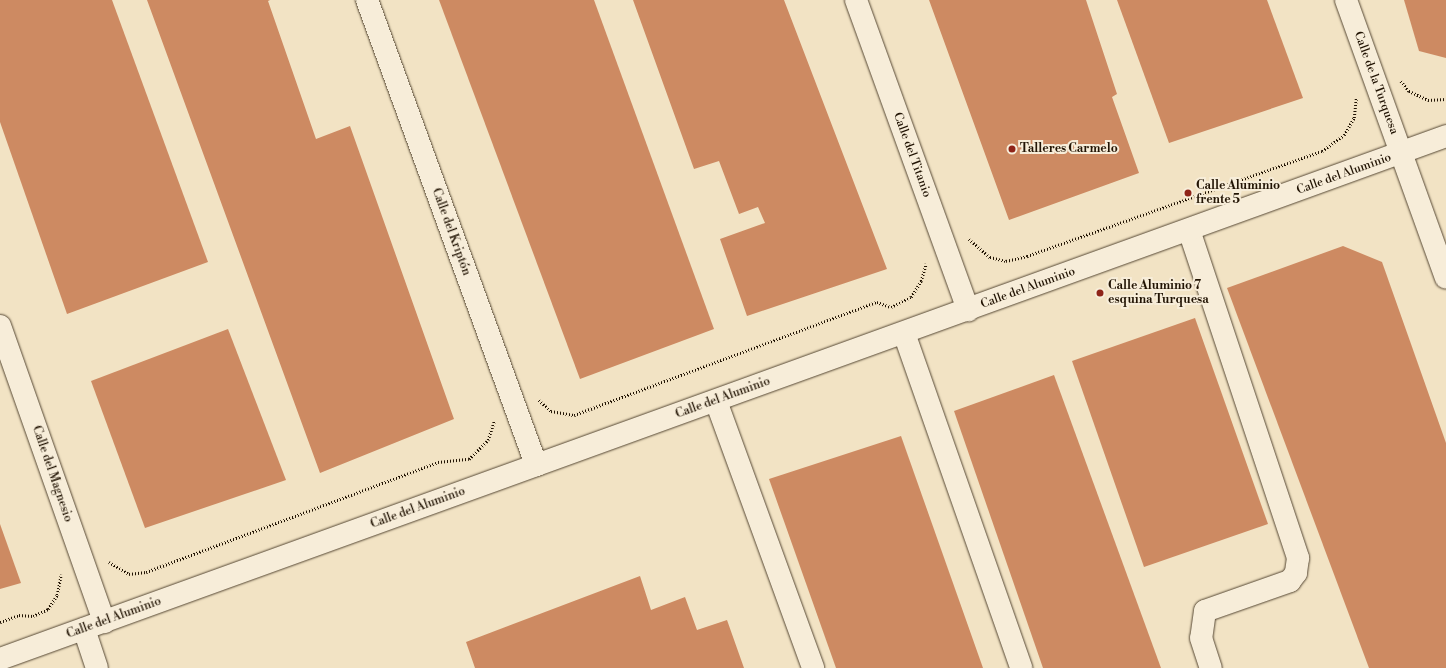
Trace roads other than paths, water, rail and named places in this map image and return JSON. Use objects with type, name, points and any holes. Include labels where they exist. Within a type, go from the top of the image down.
[{"type":"street","name":"Calle del Kriptón","points":[[367,0],[536,465]]},
{"type":"street","name":"Calle del Titanio","points":[[856,0],[968,310]]},
{"type":"street","name":"Calle de la Turquesa","points":[[1346,0],[1446,278]]},
{"type":"street","name":"Calle del Aluminio","points":[[0,659],[1401,154],[1446,136]]},
{"type":"street","points":[[1189,230],[1298,558],[1296,573],[1290,581],[1205,611],[1201,638],[1211,668]]},
{"type":"street","name":"Calle del Magnesio","points":[[0,326],[94,626],[97,668]]},
{"type":"street","points":[[904,333],[1021,668]]},
{"type":"street","points":[[716,401],[813,668]]},
{"type":"place","name":"Talleres Carmelo","points":[[1012,149]]},
{"type":"place","name":"Calle Aluminio frente 5","points":[[1188,193]]},
{"type":"place","name":"Calle Aluminio 7 esquina Turquesa","points":[[1100,293]]}]
